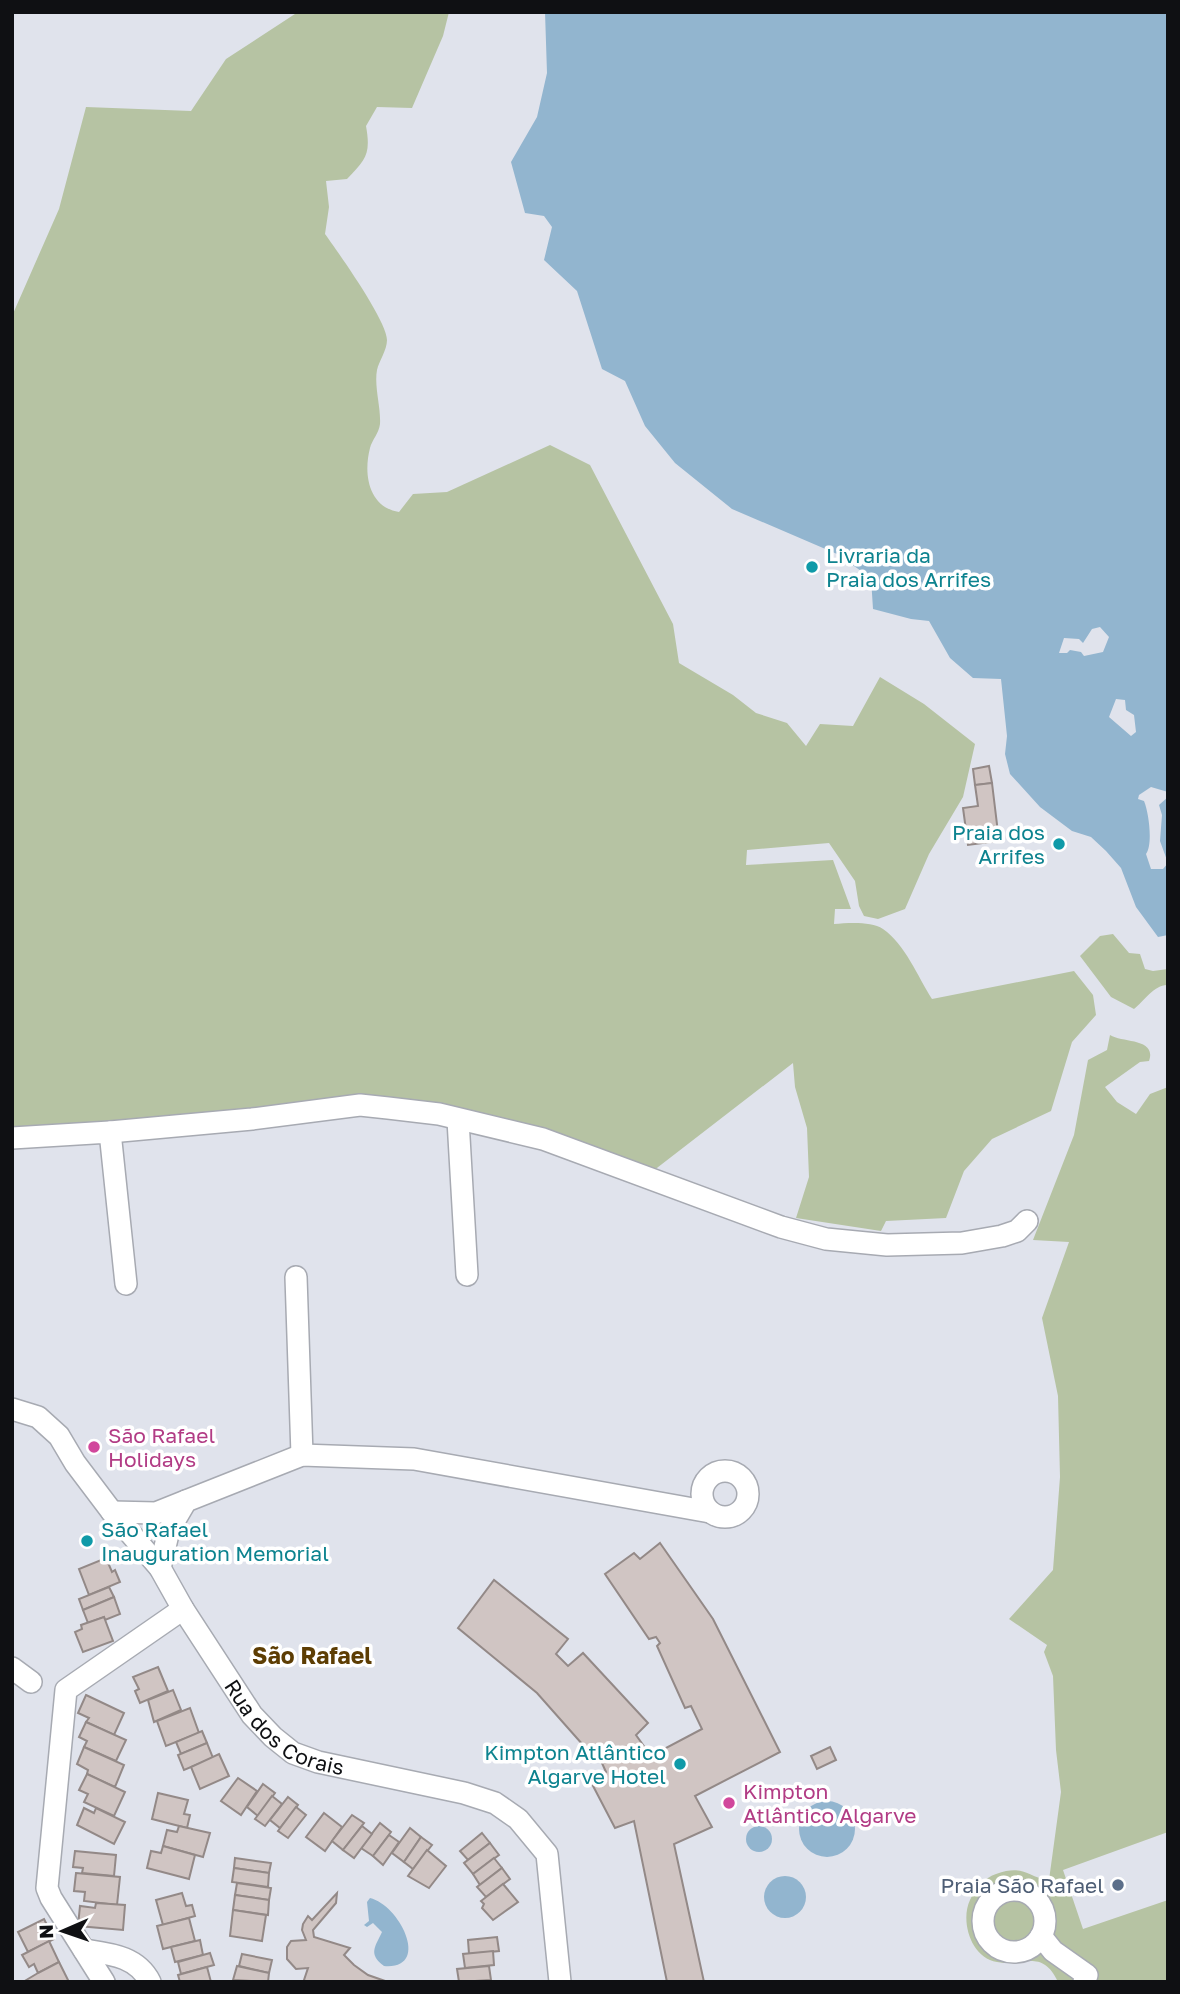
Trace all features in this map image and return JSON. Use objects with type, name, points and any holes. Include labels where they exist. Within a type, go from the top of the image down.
[{"type":"street","points":[[12,1138],[252,1119],[360,1105],[439,1114],[542,1139],[781,1227],[826,1239],[887,1245],[962,1243],[1017,1231],[1027,1221]]},
{"type":"street","points":[[458,1119],[467,1275]]},
{"type":"street","points":[[110,1132],[126,1284]]},
{"type":"street","points":[[296,1278],[302,1455]]},
{"type":"street","name":"Rua dos Corais","points":[[12,1409],[38,1417],[50,1425],[112,1512],[160,1568],[183,1609],[252,1715],[273,1737],[293,1753],[318,1762],[464,1793],[495,1803],[518,1819],[547,1854],[560,1982]]},
{"type":"street","points":[[112,1512],[156,1513],[302,1455],[336,1455],[423,1461],[675,1508],[710,1512]]},
{"type":"street","points":[[160,1568],[169,1530],[186,1501]]},
{"type":"street","points":[[104,1982],[47,1888],[66,1690],[183,1609]]},
{"type":"street","points":[[12,1668],[31,1682]]},
{"type":"street","points":[[1041,1936],[1054,1951],[1090,1979]]},
{"type":"street","points":[[84,1950],[124,1956],[131,1960],[150,1982]]},
{"type":"green space","points":[[298,12],[449,12],[443,36],[412,108],[377,107],[366,126],[368,143],[363,161],[347,179],[326,181],[329,207],[325,234],[371,303],[387,340],[376,377],[380,424],[370,448],[367,469],[371,488],[381,504],[399,512],[413,494],[447,492],[550,445],[590,465],[673,624],[679,663],[733,695],[756,713],[787,723],[806,746],[820,724],[853,726],[880,677],[924,704],[975,744],[963,797],[929,854],[905,909],[878,919],[864,916],[859,906],[855,881],[829,843],[747,850],[746,865],[833,860],[851,909],[835,909],[834,924],[878,926],[891,935],[932,999],[1074,971],[1093,995],[1096,1015],[1072,1042],[1051,1111],[992,1139],[964,1171],[946,1218],[886,1221],[881,1231],[796,1218],[809,1177],[807,1128],[795,1087],[793,1063],[653,1171],[494,1117],[251,1114],[12,1129],[12,316],[59,209],[86,107],[191,111],[226,59]]},
{"type":"green space","points":[[1113,934],[1129,953],[1140,954],[1145,969],[1168,969],[1168,985],[1154,990],[1134,1009],[1111,997],[1080,956],[1100,936]]},
{"type":"green space","points":[[1110,1035],[1144,1045],[1150,1054],[1149,1061],[1140,1062],[1105,1087],[1117,1102],[1136,1114],[1150,1094],[1168,1087],[1168,1832],[1063,1870],[1083,1929],[1168,1900],[1168,1982],[1058,1982],[1052,1972],[1039,1962],[997,1962],[980,1954],[970,1937],[966,1918],[972,1896],[980,1884],[992,1876],[1013,1870],[1049,1880],[1061,1792],[1053,1676],[1044,1652],[1047,1645],[1009,1619],[1053,1570],[1060,1477],[1058,1396],[1042,1318],[1069,1242],[1033,1240],[1074,1135],[1088,1060],[1107,1050]]},
{"type":"water","points":[[545,12],[1168,12],[1168,792],[1151,787],[1139,795],[1138,799],[1144,801],[1147,813],[1150,836],[1146,854],[1151,869],[1163,869],[1168,863],[1168,935],[1158,937],[1136,907],[1121,868],[1106,851],[1091,837],[1072,831],[1040,807],[1010,774],[1005,754],[1007,736],[1001,679],[973,678],[950,658],[929,621],[873,609],[871,578],[837,554],[732,509],[675,463],[645,426],[625,381],[602,369],[577,291],[544,260],[552,227],[544,216],[525,213],[511,162],[537,117],[547,73]],"holes":[[[1100,627],[1109,637],[1103,652],[1084,656],[1081,652],[1070,650],[1067,653],[1059,653],[1064,638],[1079,639],[1083,643],[1092,629]],[[1116,699],[1125,700],[1126,710],[1134,715],[1136,732],[1131,736],[1109,717]]]},
{"type":"water","points":[[1168,797],[1168,863],[1160,841],[1162,815],[1159,805]]},
{"type":"water","points":[[821,1801],[833,1801],[847,1809],[855,1823],[853,1840],[847,1849],[833,1857],[821,1857],[804,1845],[799,1835],[799,1823],[811,1806]]},
{"type":"water","points":[[759,1826],[768,1830],[772,1839],[768,1848],[759,1852],[750,1848],[746,1839],[750,1830]]},
{"type":"water","points":[[785,1876],[800,1882],[806,1897],[800,1912],[785,1918],[770,1912],[764,1897],[770,1882]]},
{"type":"water","points":[[370,1898],[392,1912],[406,1936],[409,1948],[406,1958],[398,1965],[384,1966],[374,1954],[382,1932],[373,1923],[367,1927],[364,1925],[369,1921],[367,1902]]},
{"type":"building","points":[[989,766],[992,783],[975,785],[973,769]]},
{"type":"building","points":[[992,783],[999,841],[968,845],[963,808],[978,806],[975,785]]},
{"type":"building","name":"Kimpton Atlântico Algarve Hotel","points":[[660,1543],[713,1619],[780,1752],[695,1796],[712,1827],[674,1844],[704,1982],[667,1982],[634,1821],[615,1828],[591,1782],[606,1772],[597,1752],[591,1754],[537,1693],[458,1628],[494,1580],[568,1639],[556,1654],[568,1666],[583,1653],[648,1723],[636,1735],[651,1756],[702,1729],[691,1706],[685,1708],[657,1646],[660,1643],[656,1637],[649,1639],[605,1574],[634,1553],[640,1559]]},
{"type":"building","points":[[106,1558],[120,1582],[89,1595],[79,1569]]},
{"type":"building","points":[[109,1587],[114,1597],[83,1610],[79,1599]]},
{"type":"building","points":[[114,1597],[120,1614],[88,1623],[83,1610]]},
{"type":"building","points":[[104,1617],[113,1641],[83,1652],[75,1632],[82,1629],[81,1625]]},
{"type":"building","points":[[158,1667],[168,1691],[140,1703],[135,1691],[139,1689],[133,1677]]},
{"type":"building","points":[[173,1690],[181,1710],[154,1722],[148,1700]]},
{"type":"building","points":[[86,1695],[124,1713],[114,1735],[86,1722],[89,1718],[78,1713]]},
{"type":"building","points":[[190,1708],[199,1733],[166,1746],[157,1721]]},
{"type":"building","points":[[86,1722],[126,1740],[116,1761],[84,1747],[87,1741],[79,1737]]},
{"type":"building","points":[[202,1731],[207,1743],[181,1754],[176,1742]]},
{"type":"building","points":[[207,1743],[213,1758],[184,1770],[178,1755]]},
{"type":"building","points":[[84,1747],[124,1765],[115,1787],[87,1774],[88,1770],[77,1764]]},
{"type":"building","points":[[830,1747],[836,1760],[817,1769],[811,1756]]},
{"type":"building","points":[[219,1754],[229,1776],[200,1789],[191,1767]]},
{"type":"building","points":[[87,1774],[125,1792],[114,1816],[84,1802],[88,1794],[79,1790]]},
{"type":"building","points":[[238,1778],[257,1791],[241,1815],[221,1801]]},
{"type":"building","points":[[263,1784],[275,1793],[258,1816],[247,1807]]},
{"type":"building","points":[[158,1793],[188,1800],[184,1814],[190,1815],[187,1828],[152,1819]]},
{"type":"building","points":[[272,1796],[282,1804],[265,1826],[255,1819]]},
{"type":"building","points":[[288,1797],[298,1805],[280,1828],[270,1820]]},
{"type":"building","points":[[296,1807],[306,1815],[288,1838],[278,1831]]},
{"type":"building","points":[[84,1808],[94,1813],[96,1808],[125,1822],[114,1844],[77,1825]]},
{"type":"building","points":[[324,1813],[342,1827],[325,1851],[306,1837]]},
{"type":"building","points":[[352,1815],[364,1823],[343,1850],[332,1841]]},
{"type":"building","points":[[380,1823],[391,1832],[373,1856],[361,1848]]},
{"type":"building","points":[[179,1826],[210,1833],[203,1857],[163,1846],[167,1830],[177,1832]]},
{"type":"building","points":[[362,1826],[372,1834],[354,1858],[343,1850]]},
{"type":"building","points":[[410,1828],[421,1837],[404,1862],[392,1853]]},
{"type":"building","points":[[482,1833],[490,1843],[468,1860],[460,1851]]},
{"type":"building","points":[[389,1835],[399,1842],[383,1865],[373,1856]]},
{"type":"building","points":[[421,1837],[432,1845],[413,1869],[404,1862]]},
{"type":"building","points":[[490,1843],[499,1855],[473,1874],[464,1863]]},
{"type":"building","points":[[163,1846],[195,1855],[189,1879],[147,1868],[151,1851],[161,1853]]},
{"type":"building","points":[[427,1850],[446,1866],[429,1888],[408,1876]]},
{"type":"building","points":[[75,1851],[116,1855],[114,1876],[82,1873],[83,1868],[73,1867]]},
{"type":"building","points":[[235,1858],[271,1863],[269,1873],[234,1868]]},
{"type":"building","points":[[494,1858],[502,1868],[480,1885],[473,1874]]},
{"type":"building","points":[[234,1868],[269,1873],[268,1887],[232,1882]]},
{"type":"building","points":[[502,1868],[510,1879],[486,1897],[477,1887]]},
{"type":"building","points":[[76,1873],[120,1877],[117,1905],[84,1901],[85,1892],[74,1891]]},
{"type":"building","points":[[237,1883],[271,1888],[269,1900],[235,1895]]},
{"type":"building","points":[[503,1884],[518,1902],[493,1920],[482,1908],[484,1904],[481,1901]]},
{"type":"building","points":[[182,1893],[186,1906],[192,1905],[195,1916],[163,1925],[156,1900]]},
{"type":"building","points":[[337,1893],[336,1903],[313,1930],[314,1937],[350,1948],[344,1955],[354,1965],[368,1975],[388,1982],[306,1982],[304,1980],[308,1968],[296,1969],[287,1959],[287,1947],[291,1941],[306,1940],[302,1930],[308,1916],[312,1920]]},
{"type":"building","points":[[235,1895],[269,1900],[268,1915],[233,1910]]},
{"type":"building","points":[[96,1903],[125,1905],[123,1930],[78,1926],[80,1906],[95,1908]]},
{"type":"building","points":[[233,1910],[266,1915],[262,1941],[230,1936]]},
{"type":"building","points":[[189,1918],[195,1941],[163,1949],[157,1926]]},
{"type":"building","points":[[44,1919],[54,1939],[28,1952],[18,1932]]},
{"type":"building","points":[[497,1937],[499,1951],[469,1954],[468,1940]]},
{"type":"building","points":[[200,1940],[203,1955],[175,1962],[171,1947]]},
{"type":"building","points":[[49,1941],[59,1962],[38,1973],[34,1964],[29,1967],[22,1955]]},
{"type":"building","points":[[493,1951],[494,1965],[465,1968],[463,1954]]},
{"type":"building","points":[[210,1953],[214,1965],[181,1974],[178,1962]]},
{"type":"building","points":[[242,1954],[272,1960],[269,1973],[239,1966]]},
{"type":"building","points":[[59,1962],[69,1982],[23,1982],[38,1973]]},
{"type":"building","points":[[237,1966],[269,1973],[268,1982],[233,1980]]},
{"type":"building","points":[[489,1966],[491,1980],[459,1982],[457,1969]]},
{"type":"building","points":[[207,1967],[211,1982],[180,1982],[178,1975]]},
{"type":"place","name":"Livraria da Praia dos Arrifes","points":[[812,567]]},
{"type":"place","name":"Praia dos Arrifes","points":[[1059,844]]},
{"type":"place","name":"São Rafael Holidays","points":[[94,1447]]},
{"type":"place","name":"São Rafael Inauguration Memorial","points":[[87,1541]]},
{"type":"place","name":"Kimpton Atlântico Algarve Hotel","points":[[680,1764]]},
{"type":"place","name":"Kimpton Atlântico Algarve","points":[[729,1803]]},
{"type":"place","name":"Praia São Rafael","points":[[1118,1885]]},
{"type":"district","name":"São Rafael","points":[[312,1655]]}]
